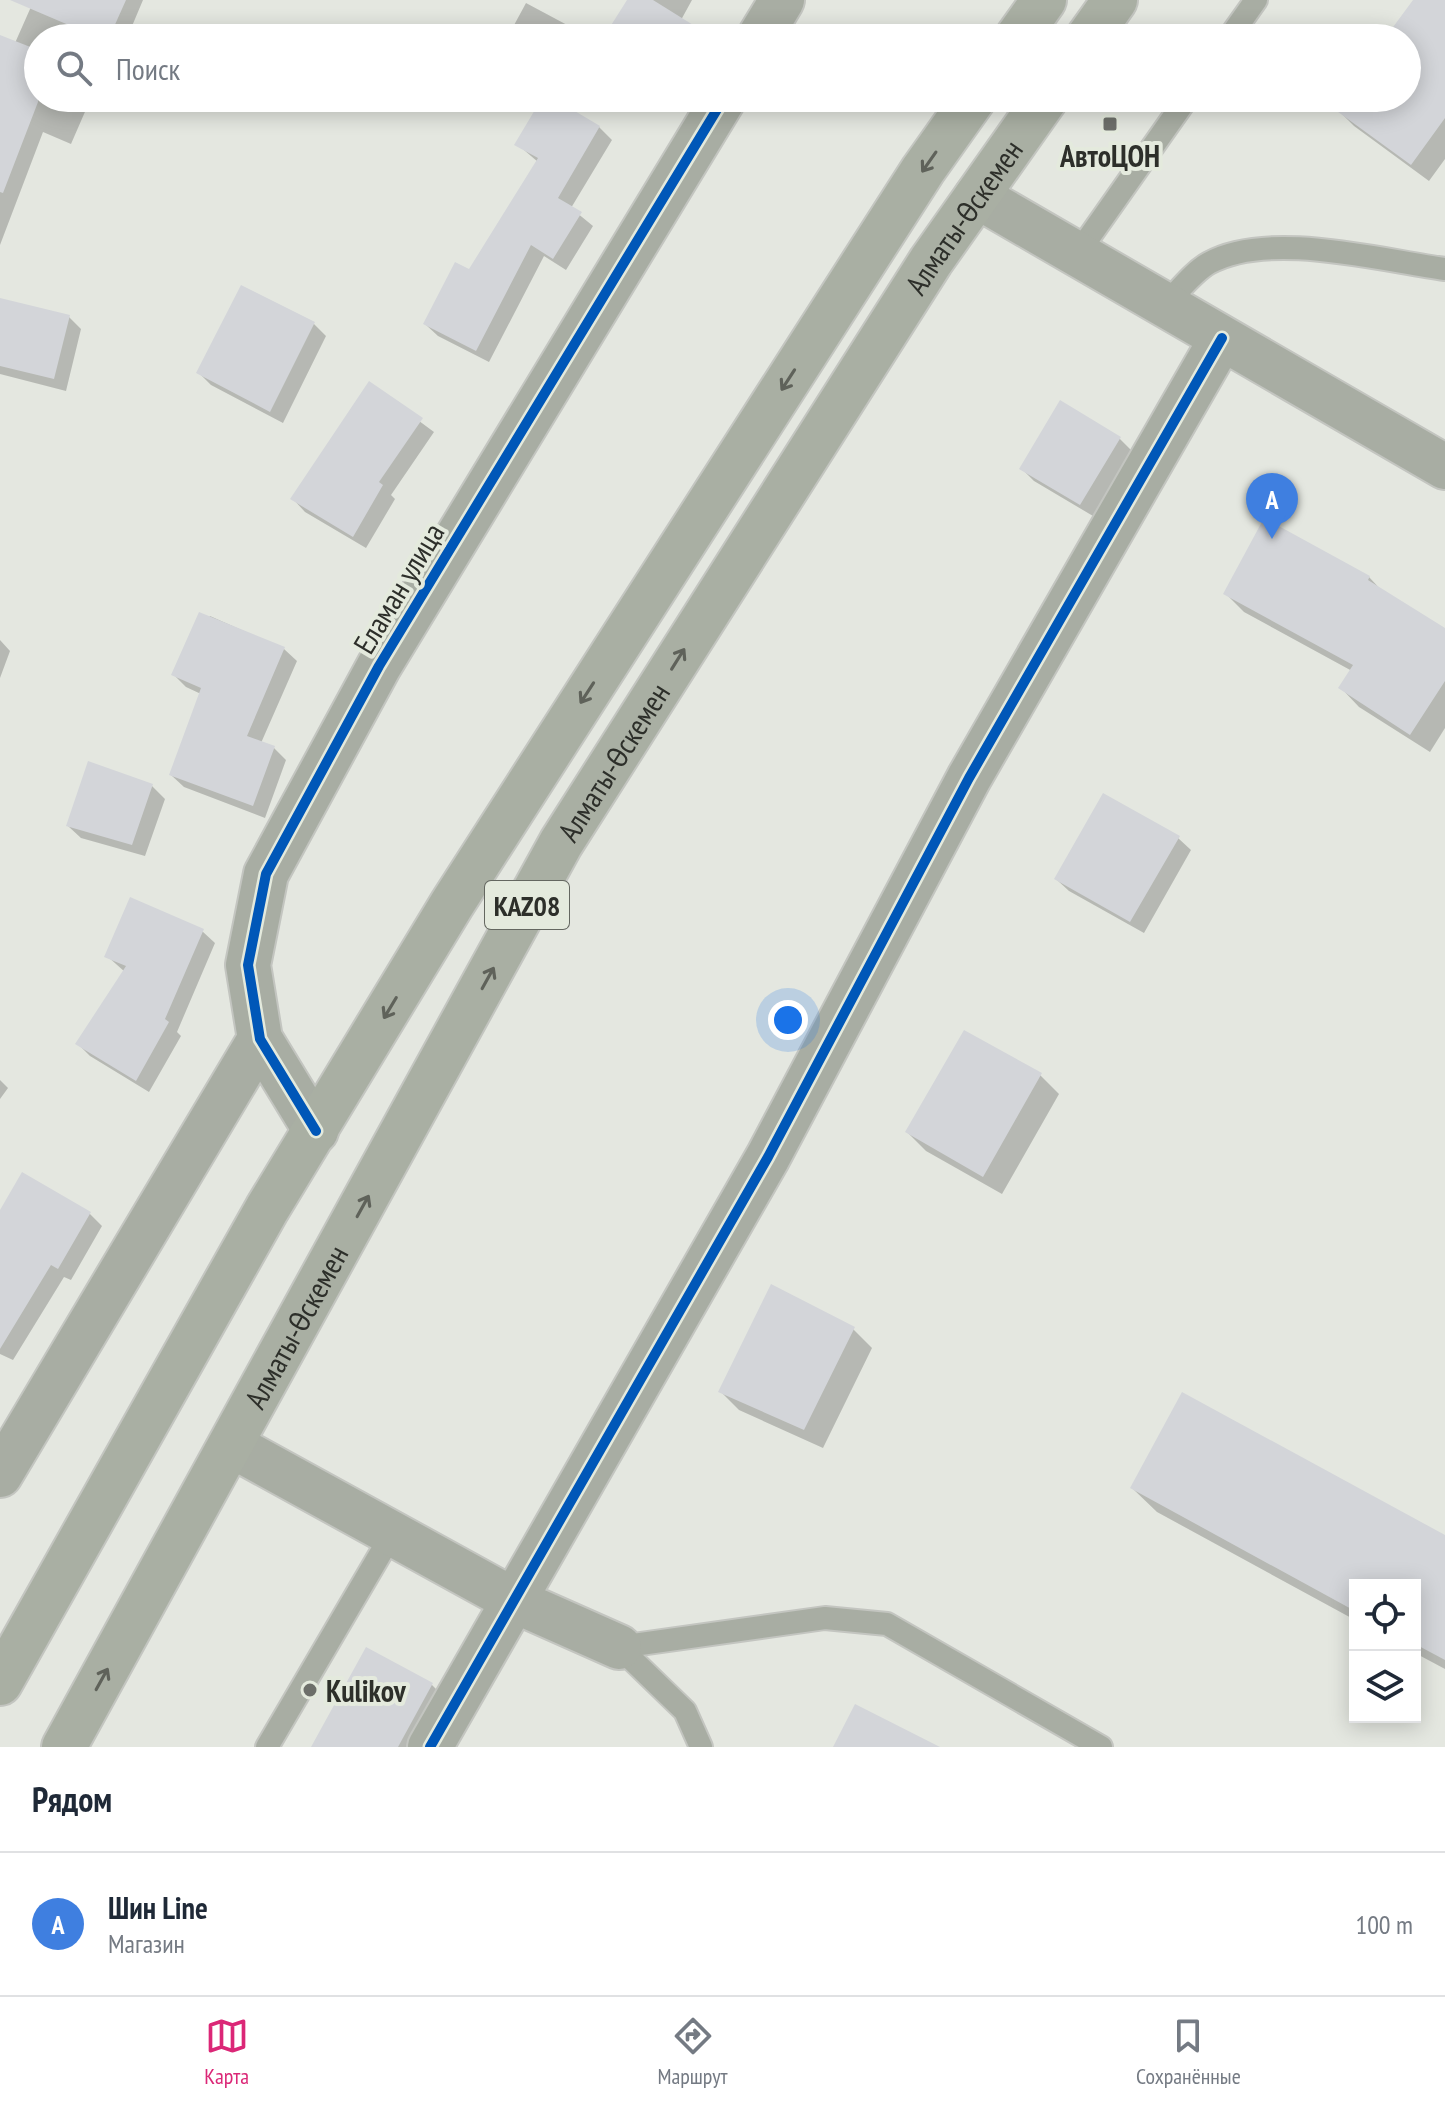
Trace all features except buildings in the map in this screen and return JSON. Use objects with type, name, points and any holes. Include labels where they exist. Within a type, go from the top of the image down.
[{"type":"main road","points":[[1027,24],[1044,0]]},
{"type":"main road","points":[[1098,24],[1115,0]]},
{"type":"main road","name":"Алматы-Өскемен","points":[[0,1683],[267,1209],[452,904],[923,170],[964,112]]},
{"type":"main road","name":"Алматы-Өскемен","points":[[64,1747],[561,843],[914,288],[1036,112]]},
{"type":"main road","points":[[452,904],[510,936]]},
{"type":"street","points":[[767,24],[782,0]]},
{"type":"street","name":"Еламан улица","points":[[316,1131],[260,1039],[248,965],[266,874],[379,666],[715,112]]},
{"type":"street","points":[[977,196],[1445,467]]},
{"type":"street","points":[[430,1747],[768,1157],[969,778],[1222,338]]},
{"type":"street","points":[[0,1475],[260,1039]]},
{"type":"street","points":[[231,1445],[513,1600],[619,1647]]},
{"type":"lane","points":[[1239,24],[1256,0]]},
{"type":"lane","points":[[1078,253],[1177,112]]},
{"type":"lane","points":[[1165,305],[1206,264],[1235,250],[1286,247],[1445,269]]},
{"type":"lane","points":[[267,1747],[392,1534]]},
{"type":"lane","points":[[619,1647],[825,1618],[887,1624],[1101,1747]]},
{"type":"lane","points":[[619,1647],[685,1711],[701,1747]]},
{"type":"cycle path","points":[[316,1131],[260,1039],[248,965],[266,874],[379,666],[715,112]]},
{"type":"cycle path","points":[[430,1747],[768,1157],[969,778],[1222,338]]},
{"type":"place","name":"АвтоЦОН","points":[[1110,124]]},
{"type":"place","name":"Шин Line","points":[[1272,539]]},
{"type":"place","name":"Kulikov","points":[[310,1690]]}]
